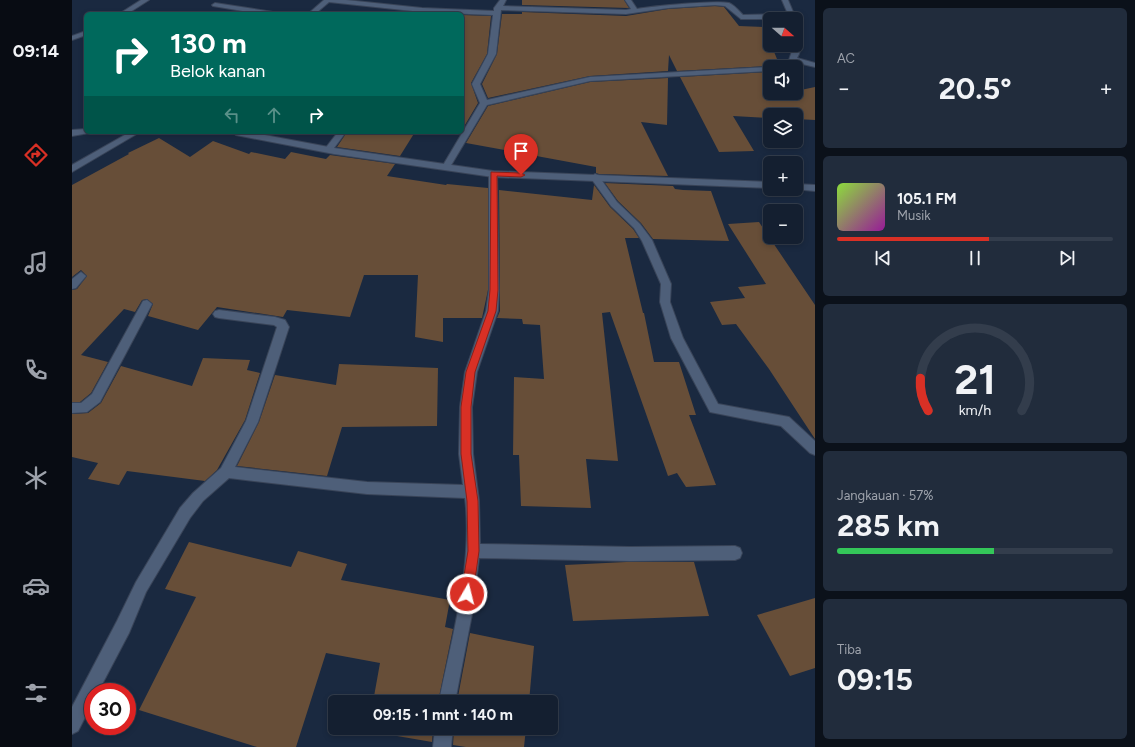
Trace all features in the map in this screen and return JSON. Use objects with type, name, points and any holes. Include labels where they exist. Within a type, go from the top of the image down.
[{"type":"street","points":[[125,12],[146,0]]},
{"type":"street","points":[[313,12],[328,0],[414,12],[609,12],[635,11],[714,3],[727,4],[741,17],[763,17]]},
{"type":"street","points":[[484,103],[476,84],[492,54],[496,11],[503,0]]},
{"type":"street","points":[[628,0],[635,11]]},
{"type":"street","points":[[785,0],[790,12]]},
{"type":"street","points":[[215,5],[260,12]]},
{"type":"street","points":[[72,38],[84,34]]},
{"type":"street","points":[[794,60],[796,52]]},
{"type":"street","points":[[803,62],[815,65]]},
{"type":"street","points":[[446,167],[484,103],[590,79],[763,69]]},
{"type":"street","points":[[72,133],[84,131]]},
{"type":"street","points":[[72,169],[133,134]]},
{"type":"street","points":[[246,134],[328,150],[493,174],[763,185]]},
{"type":"street","points":[[328,150],[340,134]]},
{"type":"street","points":[[448,695],[465,609],[473,551],[471,492],[466,454],[466,407],[471,372],[492,311],[494,283],[493,174]]},
{"type":"street","points":[[594,178],[614,204],[638,226],[647,240],[666,284],[665,302],[671,316],[677,338],[714,408],[785,421],[815,449]]},
{"type":"street","points":[[803,187],[815,188]]},
{"type":"street","points":[[72,285],[81,276]]},
{"type":"street","points":[[72,408],[83,408],[96,398],[147,304]]},
{"type":"street","points":[[72,725],[120,633],[141,586],[185,514],[198,497],[226,472],[252,422],[269,366],[283,327],[281,323],[275,321],[219,314]]},
{"type":"street","points":[[226,472],[367,488],[471,492]]},
{"type":"street","points":[[473,551],[630,554],[735,553]]},
{"type":"street","points":[[442,747],[443,735]]},
{"type":"building","points":[[522,0],[624,0],[629,8],[522,5]]},
{"type":"building","points":[[715,6],[724,7],[739,26],[763,27],[763,52],[774,52],[777,60],[763,60],[763,66],[677,71],[669,55],[668,71],[590,76],[488,98],[482,84],[497,54],[502,14],[522,14],[522,12],[626,16],[668,9]]},
{"type":"building","points":[[464,15],[491,16],[487,54],[471,83],[478,103],[464,127]]},
{"type":"building","points":[[763,72],[763,100],[803,100],[803,90],[815,87],[815,120],[803,119],[803,108],[763,108],[763,118],[733,116],[754,151],[719,152],[680,77]]},
{"type":"building","points":[[668,78],[667,125],[641,122],[668,176],[599,174],[596,173],[596,167],[466,143],[488,106],[590,82]]},
{"type":"building","points":[[346,134],[414,134],[400,156],[337,147]]},
{"type":"building","points":[[159,138],[190,157],[213,141],[249,154],[251,152],[285,159],[291,152],[326,159],[330,155],[395,164],[387,176],[446,185],[488,188],[488,290],[482,318],[443,318],[443,342],[415,337],[418,275],[364,275],[350,317],[287,310],[283,317],[217,307],[198,330],[148,316],[153,304],[147,299],[142,300],[135,312],[124,309],[81,355],[108,362],[91,393],[80,402],[72,402],[72,290],[77,289],[87,276],[81,270],[72,277],[72,185],[129,154],[128,153]]},
{"type":"building","points":[[605,183],[673,186],[675,189],[711,191],[729,241],[653,239],[641,223],[618,201]]},
{"type":"building","points":[[594,185],[610,207],[633,229],[639,238],[625,238],[644,313],[654,362],[679,362],[696,415],[689,415],[716,485],[686,487],[677,473],[668,476],[610,312],[602,313],[618,461],[586,459],[591,508],[521,506],[519,455],[513,455],[514,377],[544,379],[540,325],[523,324],[522,319],[497,318],[500,311],[499,190],[592,200]]},
{"type":"building","points":[[759,222],[763,228],[763,244],[774,244],[815,305],[815,439],[769,369],[736,324],[722,325],[710,302],[745,298],[738,287],[766,284],[728,224]]},
{"type":"building","points":[[203,358],[250,360],[247,370],[260,373],[245,420],[217,470],[205,481],[127,471],[119,485],[88,479],[98,463],[72,457],[72,414],[88,413],[101,403],[121,366],[192,386]]},
{"type":"building","points":[[339,364],[438,368],[437,426],[342,427],[327,476],[237,466],[259,422],[275,375],[336,385]]},
{"type":"building","points":[[189,542],[291,567],[298,551],[347,564],[341,580],[450,600],[445,627],[453,629],[439,695],[374,695],[380,663],[326,653],[296,747],[257,747],[139,710],[196,597],[165,589]]},
{"type":"building","points":[[626,562],[694,562],[709,616],[573,621],[565,565]]},
{"type":"building","points":[[815,598],[815,668],[790,676],[757,615]]},
{"type":"building","points":[[470,633],[534,646],[530,695],[458,695]]},
{"type":"building","points":[[391,735],[432,735],[432,742]]},
{"type":"building","points":[[454,735],[525,735],[524,747],[466,747],[453,745]]},
{"type":"route","points":[[467,594],[473,551],[472,501],[466,454],[466,407],[471,372],[484,339],[492,311],[494,290],[493,174],[521,175]]}]
